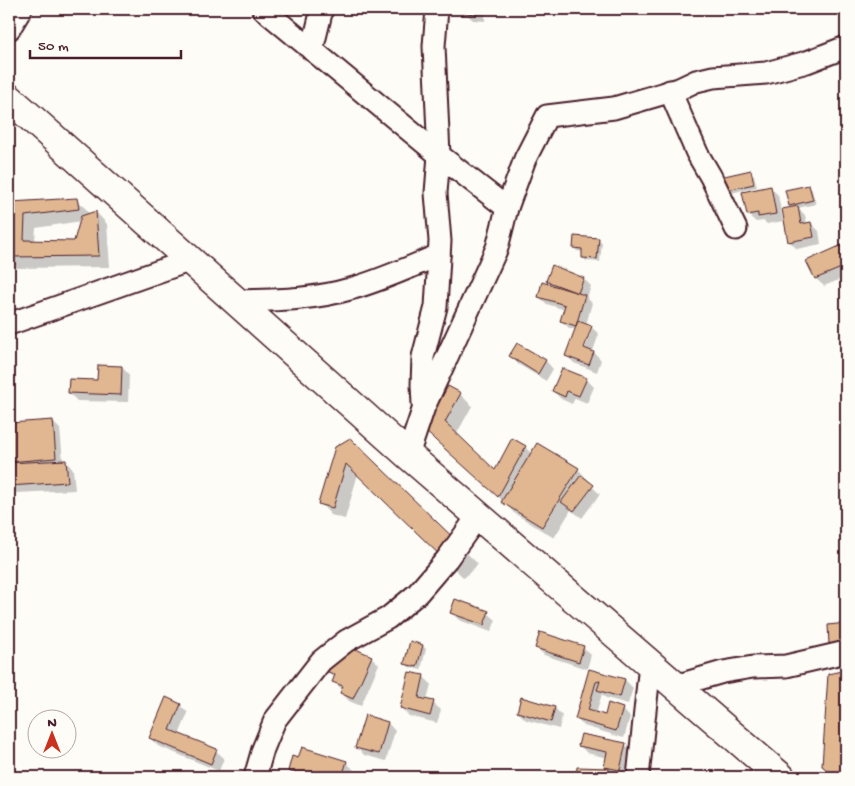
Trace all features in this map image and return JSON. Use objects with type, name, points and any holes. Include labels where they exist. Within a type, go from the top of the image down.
[{"type":"street","points":[[9,29],[21,9]]},
{"type":"street","points":[[263,9],[439,155],[507,208]]},
{"type":"street","points":[[312,50],[322,9]]},
{"type":"street","points":[[424,407],[422,385],[423,357],[436,307],[440,241],[436,193],[439,155],[434,46],[437,9]]},
{"type":"street","points":[[408,455],[424,407],[497,248],[507,208],[525,159],[548,116],[614,108],[696,81],[712,77],[766,73],[807,62],[846,48]]},
{"type":"street","points":[[670,91],[697,153],[736,229]]},
{"type":"street","points":[[9,98],[408,455],[781,777]]},
{"type":"street","points":[[236,301],[302,298],[349,290],[439,255]]},
{"type":"street","points":[[9,324],[191,260]]},
{"type":"street","points":[[255,777],[263,750],[276,720],[321,661],[346,641],[388,618],[417,594],[447,559],[478,516]]},
{"type":"street","points":[[675,686],[723,672],[753,667],[786,666],[846,652]]},
{"type":"street","points":[[638,777],[650,664]]},
{"type":"building","points":[[464,9],[478,9],[477,14],[464,13]]},
{"type":"building","points":[[751,170],[754,184],[723,191],[720,177]]},
{"type":"building","points":[[809,185],[813,200],[789,206],[785,190]]},
{"type":"building","points":[[771,186],[776,214],[758,217],[758,213],[747,215],[742,192]]},
{"type":"building","points":[[77,198],[79,209],[25,216],[24,240],[74,241],[81,216],[96,211],[99,256],[9,257],[11,202]]},
{"type":"building","points":[[798,206],[801,224],[811,222],[814,237],[788,242],[782,209]]},
{"type":"building","points":[[574,236],[599,238],[597,259],[582,258],[582,249],[573,248]]},
{"type":"building","points":[[842,245],[846,257],[846,266],[815,279],[806,261]]},
{"type":"building","points":[[552,265],[584,278],[578,293],[546,281]]},
{"type":"building","points":[[542,282],[585,295],[576,326],[560,321],[565,305],[538,297]]},
{"type":"building","points":[[578,321],[592,326],[584,348],[594,352],[589,365],[565,356]]},
{"type":"building","points":[[517,343],[546,360],[538,374],[509,356]]},
{"type":"building","points":[[98,365],[122,366],[121,395],[68,393],[69,379],[97,380]]},
{"type":"building","points":[[562,368],[587,378],[579,396],[567,391],[565,397],[552,391]]},
{"type":"building","points":[[448,386],[461,393],[445,422],[495,470],[512,438],[526,446],[498,497],[424,430]]},
{"type":"building","points":[[53,420],[56,458],[9,462],[10,423]]},
{"type":"building","points":[[350,438],[467,551],[452,567],[346,464],[333,508],[318,504],[335,447]]},
{"type":"building","points":[[537,443],[579,468],[542,527],[501,502]]},
{"type":"building","points":[[66,460],[68,482],[9,486],[9,463]]},
{"type":"building","points":[[581,475],[594,485],[574,511],[561,502]]},
{"type":"building","points":[[455,599],[489,611],[484,625],[450,613]]},
{"type":"building","points":[[846,623],[846,643],[829,644],[828,625]]},
{"type":"building","points":[[540,632],[584,646],[579,662],[535,648]]},
{"type":"building","points":[[332,639],[372,656],[353,699],[340,693],[343,686],[332,682],[335,675],[324,670]]},
{"type":"building","points":[[410,641],[423,645],[417,667],[404,664]]},
{"type":"building","points":[[589,669],[625,679],[620,697],[597,690],[600,681],[596,682],[588,710],[605,715],[608,703],[623,708],[616,731],[575,719]]},
{"type":"building","points":[[846,670],[846,777],[836,777],[822,766],[828,674]]},
{"type":"building","points":[[409,672],[424,675],[419,698],[434,701],[430,716],[400,708]]},
{"type":"building","points":[[166,697],[181,704],[170,730],[217,749],[211,764],[149,738]]},
{"type":"building","points":[[521,697],[555,707],[551,722],[517,712]]},
{"type":"building","points":[[365,715],[388,722],[379,754],[355,748]]},
{"type":"building","points":[[581,734],[626,743],[620,770],[604,767],[607,752],[578,746]]},
{"type":"building","points":[[302,747],[347,761],[342,777],[296,777],[298,774],[288,771],[292,756],[298,758]]},
{"type":"building","points":[[577,767],[609,768],[609,777],[576,777]]}]
